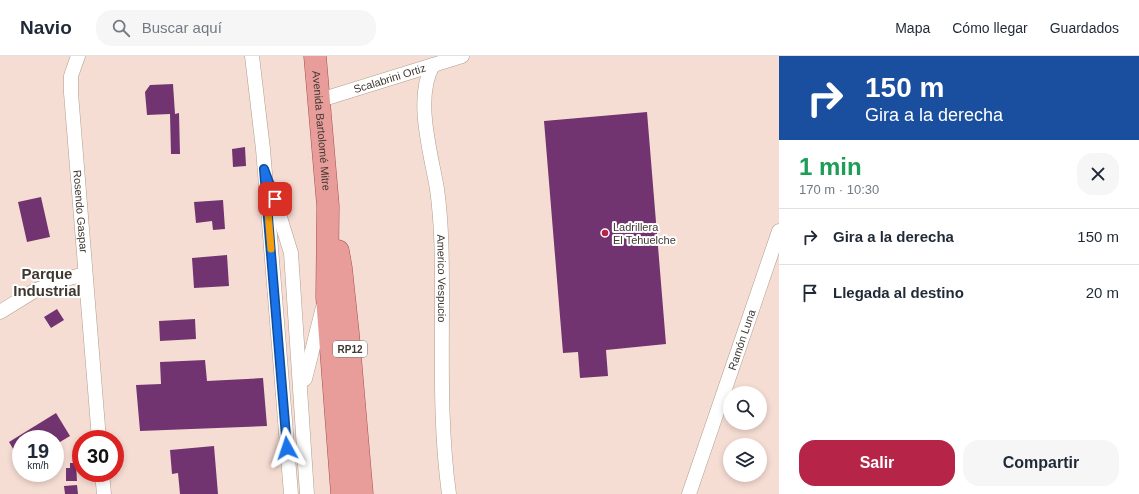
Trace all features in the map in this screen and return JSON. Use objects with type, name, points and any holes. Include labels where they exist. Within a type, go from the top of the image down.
[{"type":"main road","name":"Avenida Bartolomé Mitre","points":[[315,56],[317,101],[328,206],[341,268],[362,494]]},
{"type":"main road","name":"Avenida Bartolomé Mitre","points":[[328,206],[327,293],[342,494]]},
{"type":"street","name":"Rosendo Gaspar","points":[[78,56],[71,76],[71,93],[98,430]]},
{"type":"street","points":[[252,56],[264,169],[291,494]]},
{"type":"street","name":"Scalabrini Ortiz","points":[[317,101],[462,56]]},
{"type":"street","name":"Americo Vespucio","points":[[433,65],[427,75],[423,96],[424,113],[441,215],[442,414],[449,494]]},
{"type":"street","points":[[264,169],[285,229],[291,253],[307,494]]},
{"type":"street","name":"Ramón Luna","points":[[689,494],[779,231]]},
{"type":"street","points":[[0,312],[34,291],[62,280],[85,274]]},
{"type":"street","points":[[301,398],[310,353],[327,293]]},
{"type":"street","points":[[103,482],[104,494]]},
{"type":"shaded area","points":[[0,56],[779,56],[779,494],[0,494]]},
{"type":"building","points":[[173,84],[175,114],[179,113],[180,154],[171,154],[170,114],[147,115],[145,92],[150,85]]},
{"type":"building","name":"Ladrillera El Tehuelche","points":[[647,112],[666,344],[606,350],[608,376],[580,378],[578,352],[563,353],[544,121]]},
{"type":"building","points":[[245,147],[246,166],[233,167],[232,149]]},
{"type":"building","points":[[41,197],[50,237],[27,242],[18,202]]},
{"type":"building","points":[[223,200],[225,229],[213,230],[212,221],[196,223],[194,202]]},
{"type":"building","points":[[227,255],[229,286],[194,288],[192,258]]},
{"type":"building","points":[[57,309],[64,320],[51,328],[44,317]]},
{"type":"building","points":[[195,319],[196,339],[160,341],[159,321]]},
{"type":"building","points":[[205,360],[207,381],[263,378],[267,426],[140,431],[136,385],[161,384],[160,362]]},
{"type":"building","points":[[56,413],[70,436],[64,440],[64,430],[28,430]]},
{"type":"building","points":[[12,440],[12,447],[9,442]]},
{"type":"building","points":[[214,446],[218,494],[180,494],[178,473],[172,474],[170,450]]},
{"type":"building","points":[[70,463],[72,463],[72,481],[66,481],[66,468],[70,468]]},
{"type":"building","points":[[77,485],[78,494],[65,494],[64,486]]},
{"type":"slow traffic","points":[[266,187],[271,249]]},
{"type":"place","name":"Ladrillera El Tehuelche","points":[[605,233]]},
{"type":"district","name":"Parque Industrial","points":[[47,282]]},
{"type":"route","points":[[275,199],[264,169],[287,448]]}]
